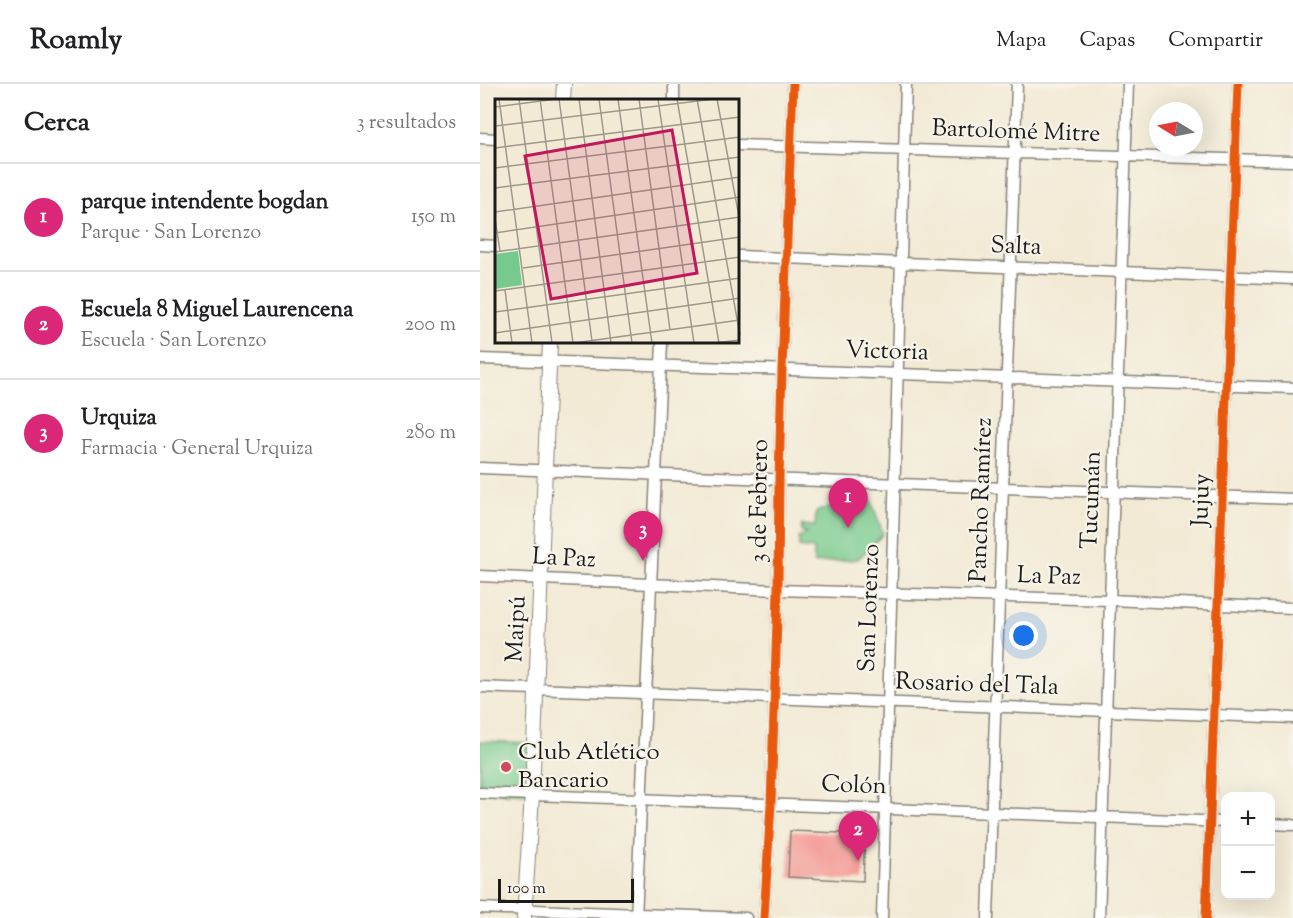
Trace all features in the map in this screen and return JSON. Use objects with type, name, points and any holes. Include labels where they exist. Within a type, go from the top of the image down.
[{"type":"street","points":[[563,99],[564,84]]},
{"type":"street","name":"3 de Febrero","points":[[764,918],[771,804],[782,370],[793,84]]},
{"type":"street","name":"San Lorenzo","points":[[882,918],[906,84]]},
{"type":"street","name":"Pancho Ramírez","points":[[988,918],[1017,84]]},
{"type":"street","name":"Tucumán","points":[[1099,918],[1128,84]]},
{"type":"street","name":"Jujuy","points":[[1206,918],[1238,84]]},
{"type":"street","points":[[480,138],[495,139]]},
{"type":"street","name":"Bartolomé Mitre","points":[[740,146],[1293,161]]},
{"type":"street","points":[[480,245],[495,246]]},
{"type":"street","name":"Salta","points":[[740,256],[1293,279]]},
{"type":"street","name":"Maipú","points":[[524,914],[537,689],[550,344]]},
{"type":"street","points":[[636,916],[662,344]]},
{"type":"street","name":"Victoria","points":[[480,359],[1293,388]]},
{"type":"street","points":[[480,468],[1293,499]]},
{"type":"street","name":"La Paz","points":[[480,576],[778,590],[1293,608]]},
{"type":"street","name":"Rosario del Tala","points":[[480,687],[1293,718]]},
{"type":"street","name":"Colón","points":[[480,793],[1221,822]]},
{"type":"street","points":[[1275,824],[1293,825]]},
{"type":"street","points":[[480,908],[524,914],[746,918]]},
{"type":"green space","points":[[868,491],[883,534],[858,559],[814,563],[814,549],[799,547],[799,537],[807,533],[801,531],[802,525],[815,526],[816,512]]},
{"type":"green space","name":"Club Atlético Bancario","points":[[480,741],[533,743],[531,794],[480,792]]},
{"type":"building","points":[[790,831],[865,834],[863,881],[788,877]]},
{"type":"cycle path","points":[[764,918],[771,804],[782,370],[793,84]]},
{"type":"cycle path","points":[[1206,918],[1238,84]]},
{"type":"place","name":"parque intendente bogdan","points":[[848,528]]},
{"type":"place","name":"Urquiza","points":[[643,561]]},
{"type":"place","name":"Club Atlético Bancario","points":[[506,767]]},
{"type":"place","name":"Escuela 8 Miguel Laurencena","points":[[858,861]]}]
